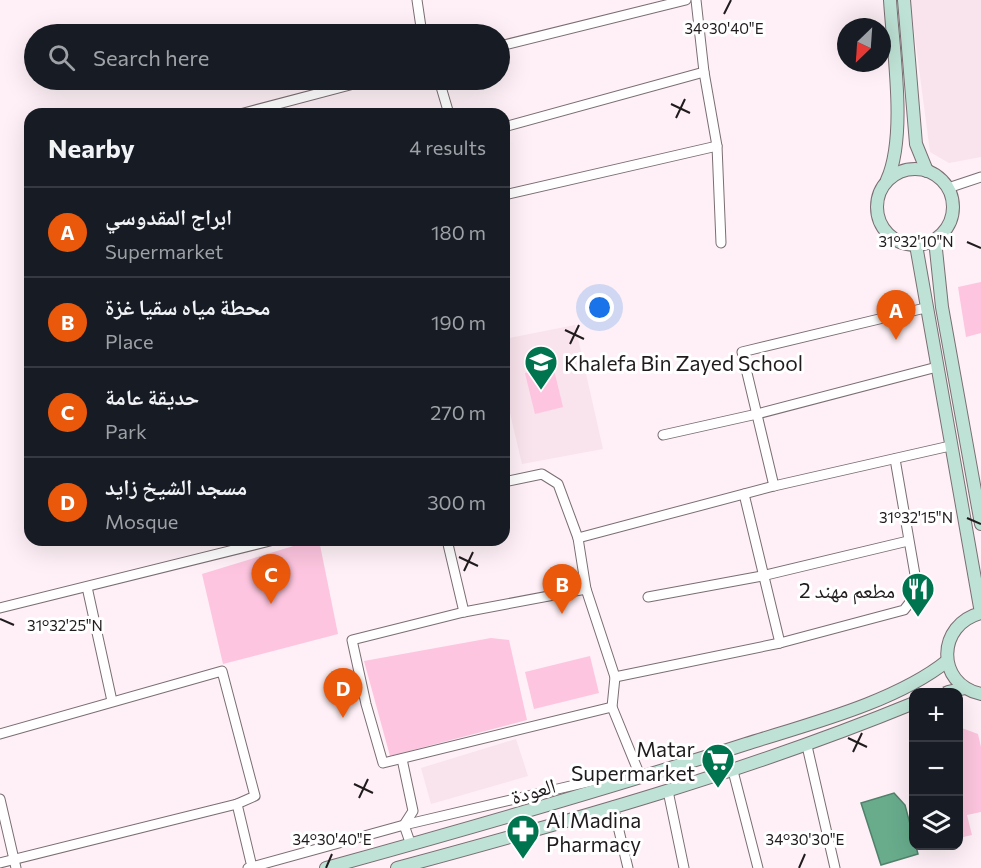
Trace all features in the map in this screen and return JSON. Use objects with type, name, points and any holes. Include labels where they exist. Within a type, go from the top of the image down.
[{"type":"main road","points":[[887,181],[905,170],[927,171],[937,176],[948,188],[953,202],[952,217],[945,230],[934,240],[916,245],[893,238],[881,225],[878,199],[893,167],[897,122],[890,0]]},
{"type":"main road","points":[[904,0],[916,144],[927,171]]},
{"type":"main road","points":[[934,240],[942,307],[981,524]]},
{"type":"main road","points":[[916,245],[925,308],[981,613],[969,617],[954,630],[948,642],[947,661],[952,674],[965,688],[981,694]]},
{"type":"main road","name":"العودة","points":[[326,868],[622,785],[851,709],[926,679],[947,661]]},
{"type":"main road","name":"العودة","points":[[397,868],[411,866],[733,771],[807,746],[909,705]]},
{"type":"street","points":[[418,0],[421,24]]},
{"type":"street","points":[[510,44],[686,0]]},
{"type":"street","points":[[696,0],[704,72],[717,146],[721,243]]},
{"type":"street","points":[[510,125],[704,72]]},
{"type":"street","points":[[263,108],[331,90]]},
{"type":"street","points":[[442,90],[447,108]]},
{"type":"street","points":[[510,194],[717,146]]},
{"type":"street","points":[[948,188],[981,177]]},
{"type":"street","points":[[774,486],[742,352],[925,308]]},
{"type":"street","points":[[663,435],[757,414],[937,367]]},
{"type":"street","points":[[578,538],[774,486],[950,446]]},
{"type":"street","points":[[615,676],[780,643],[904,610],[918,592],[895,459]]},
{"type":"street","points":[[510,481],[542,474],[558,484],[578,538],[586,589],[615,676],[612,707],[641,778]]},
{"type":"street","points":[[744,494],[780,643]]},
{"type":"street","points":[[648,597],[762,576],[908,541]]},
{"type":"street","points":[[0,608],[242,546]]},
{"type":"street","points":[[448,546],[464,612]]},
{"type":"street","points":[[87,587],[112,701]]},
{"type":"street","points":[[586,589],[464,612],[352,640],[383,763],[612,707]]},
{"type":"street","points":[[0,734],[222,671],[255,796],[237,804],[15,864],[0,863]]},
{"type":"street","points":[[807,746],[835,868]]},
{"type":"street","points":[[402,759],[413,812],[404,825]]},
{"type":"street","points":[[733,771],[758,868]]},
{"type":"street","points":[[237,804],[250,868],[404,825],[596,780],[622,785]]},
{"type":"street","points":[[668,791],[684,868]]},
{"type":"street","points":[[0,801],[15,864]]},
{"type":"street","points":[[613,806],[627,868]]},
{"type":"street","points":[[404,825],[411,845]]},
{"type":"shaded area","points":[[910,0],[981,0],[981,157],[949,163],[930,152]]},
{"type":"shaded area","points":[[981,282],[981,333],[966,337],[958,287]]},
{"type":"shaded area","points":[[575,325],[603,449],[522,464],[510,413],[510,338]]},
{"type":"shaded area","points":[[553,366],[563,407],[535,414],[525,373]]},
{"type":"shaded area","points":[[293,546],[320,546],[338,634],[223,664],[202,574]]},
{"type":"shaded area","points":[[491,638],[509,640],[527,720],[390,756],[364,661]]},
{"type":"shaded area","points":[[590,656],[599,693],[534,709],[525,672]]},
{"type":"shaded area","points":[[963,728],[978,734],[981,747],[981,812],[967,815],[972,835],[963,837]]},
{"type":"shaded area","points":[[516,739],[528,776],[431,804],[421,768]]},
{"type":"shaded area","points":[[894,793],[905,805],[909,820],[909,850],[917,850],[918,854],[881,865],[861,803]]},
{"type":"place","name":"ابراج المقدوسي","points":[[896,340]]},
{"type":"place","name":"Khalefa Bin Zayed School","points":[[541,391]]},
{"type":"place","name":"حديقة عامة","points":[[271,604]]},
{"type":"place","name":"محطة مياه سقيا غزة","points":[[562,614]]},
{"type":"place","name":"مطعم مهند 2","points":[[918,618]]},
{"type":"place","name":"مسجد الشيخ زايد","points":[[343,718]]},
{"type":"place","name":"Matar Supermarket","points":[[718,789]]},
{"type":"place","name":"Al Madina Pharmacy","points":[[523,860]]}]
